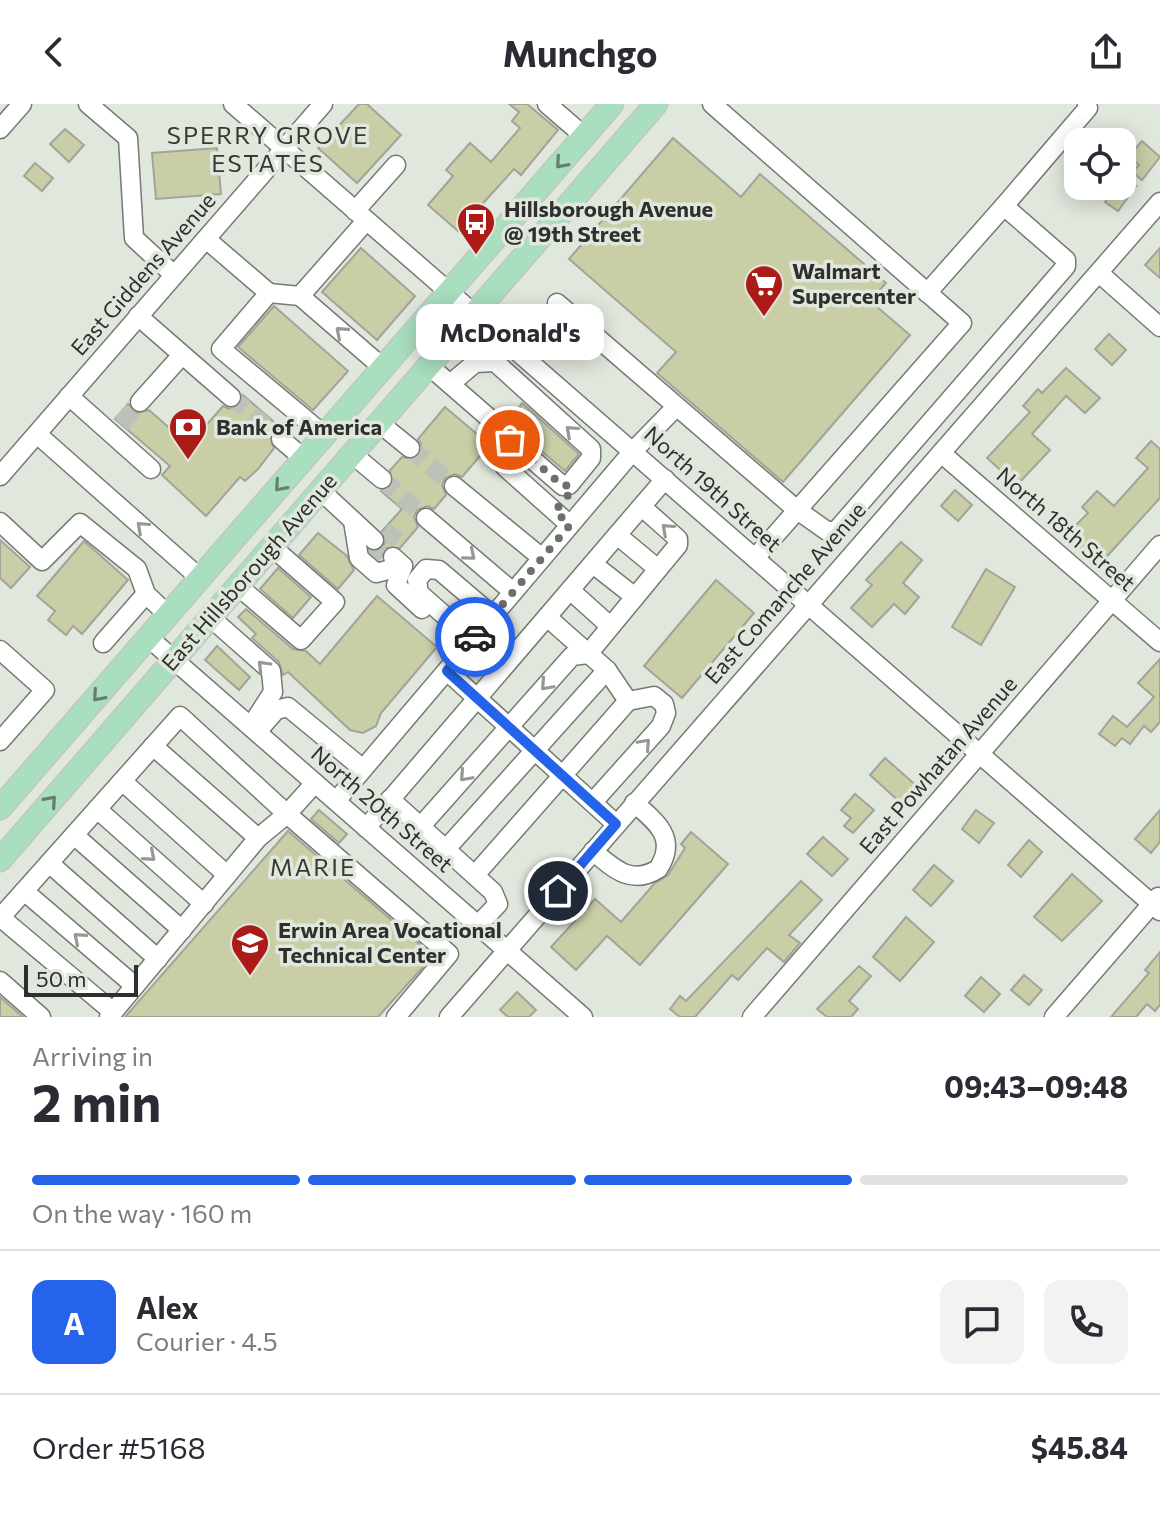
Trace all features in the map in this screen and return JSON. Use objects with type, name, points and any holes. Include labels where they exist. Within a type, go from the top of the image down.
[{"type":"main road","name":"East Hillsborough Avenue","points":[[2,803],[169,616],[612,104]]},
{"type":"main road","name":"East Hillsborough Avenue","points":[[0,860],[656,104]]},
{"type":"street","points":[[0,129],[22,104]]},
{"type":"street","points":[[88,104],[128,138],[134,238],[174,275]]},
{"type":"street","name":"North 19th Street","points":[[233,104],[979,754],[1157,903]]},
{"type":"street","name":"East Giddens Avenue","points":[[0,476],[323,104]]},
{"type":"street","points":[[547,104],[584,136]]},
{"type":"street","points":[[712,104],[962,323],[755,558]]},
{"type":"street","points":[[927,293],[1088,108],[1087,104]]},
{"type":"street","points":[[300,296],[396,165]]},
{"type":"street","name":"East Comanche Avenue","points":[[449,1017],[806,604],[1160,202]]},
{"type":"street","points":[[557,303],[675,408],[797,510],[827,531],[836,531],[1066,266],[1066,260],[1004,206]]},
{"type":"street","points":[[206,239],[269,293],[300,296],[382,367]]},
{"type":"street","points":[[1099,273],[1160,327]]},
{"type":"street","points":[[269,293],[221,349],[324,435]]},
{"type":"street","points":[[138,316],[231,397]]},
{"type":"street","points":[[140,402],[182,355]]},
{"type":"street","points":[[450,384],[464,370],[487,360],[495,362],[591,449],[591,458],[569,485],[563,486],[510,440],[496,438]]},
{"type":"street","points":[[428,365],[489,418],[505,467],[570,525]]},
{"type":"street","points":[[538,402],[555,382]]},
{"type":"street","points":[[69,396],[116,428],[151,469]]},
{"type":"street","points":[[336,801],[633,451],[675,408]]},
{"type":"street","points":[[378,422],[410,448]]},
{"type":"street","points":[[37,434],[201,579]]},
{"type":"street","points":[[281,439],[304,459]]},
{"type":"street","points":[[351,453],[382,479]]},
{"type":"street","name":"North 18th Street","points":[[941,453],[1160,642]]},
{"type":"street","points":[[366,828],[665,479]]},
{"type":"street","points":[[555,511],[570,493],[569,485]]},
{"type":"street","points":[[454,486],[542,558]]},
{"type":"street","points":[[320,490],[374,540]]},
{"type":"street","points":[[421,826],[572,656],[588,654],[679,542],[642,507]]},
{"type":"street","points":[[426,518],[513,592]]},
{"type":"street","points":[[353,521],[359,558],[376,573],[395,558],[396,585],[439,624],[453,623]]},
{"type":"street","points":[[0,522],[42,561],[80,523],[137,569],[146,594],[169,616]]},
{"type":"street","points":[[617,535],[658,569]]},
{"type":"street","name":"East Powhatan Avenue","points":[[752,1017],[1160,545]]},
{"type":"street","points":[[238,586],[301,640],[335,602],[272,547]]},
{"type":"street","points":[[593,564],[635,597]]},
{"type":"street","points":[[472,640],[419,593],[417,580],[426,569],[439,570],[493,616]]},
{"type":"street","points":[[570,590],[610,626]]},
{"type":"street","points":[[103,643],[146,594]]},
{"type":"street","points":[[547,617],[607,670],[628,701]]},
{"type":"street","points":[[211,618],[271,671],[275,682],[273,692],[254,728]]},
{"type":"street","name":"North 20th Street","points":[[149,638],[583,1017]]},
{"type":"street","points":[[0,650],[45,690],[0,741]]},
{"type":"street","points":[[446,849],[607,670]]},
{"type":"street","points":[[447,671],[616,824]]},
{"type":"street","points":[[475,875],[628,701],[654,696],[664,704],[666,713],[661,726],[593,802]]},
{"type":"street","points":[[254,728],[276,710],[288,707],[363,769]]},
{"type":"street","points":[[315,783],[287,814],[258,838],[111,1015],[0,918],[180,716],[287,814],[449,954],[396,1017]]},
{"type":"street","points":[[153,746],[258,838]]},
{"type":"street","points":[[122,781],[227,875]]},
{"type":"street","points":[[390,799],[493,892],[498,904],[478,925]]},
{"type":"street","points":[[593,851],[619,873],[631,877],[650,874],[663,861],[667,849],[666,835],[634,803]]},
{"type":"street","points":[[97,809],[204,904]]},
{"type":"street","points":[[74,835],[182,930]]},
{"type":"street","points":[[49,863],[158,959]]},
{"type":"street","points":[[24,891],[135,986]]},
{"type":"street","points":[[1054,1017],[1157,903]]},
{"type":"street","points":[[0,981],[41,1017]]},
{"type":"building","points":[[359,104],[367,104],[401,135],[357,183],[318,148]]},
{"type":"building","points":[[509,104],[527,104],[558,130],[521,175],[514,169],[458,231],[428,205],[453,176],[446,170],[470,143],[491,162],[520,128],[512,121],[519,112]]},
{"type":"building","points":[[65,129],[84,145],[69,162],[50,144]]},
{"type":"building","name":"Walmart Supercenter","points":[[673,138],[741,197],[760,174],[886,283],[870,301],[910,335],[783,482],[657,373],[676,352],[569,259]]},
{"type":"building","points":[[1142,141],[1160,157],[1142,180],[1136,175],[1139,165],[1136,162],[1136,148]]},
{"type":"building","points":[[217,148],[221,194],[156,199],[152,153]]},
{"type":"building","points":[[35,163],[53,178],[42,191],[24,176]]},
{"type":"building","points":[[1106,200],[1126,200],[1118,211]]},
{"type":"building","points":[[361,248],[415,296],[377,340],[322,292]]},
{"type":"building","points":[[1160,248],[1160,278],[1145,265]]},
{"type":"building","points":[[274,306],[348,371],[313,410],[238,347]]},
{"type":"building","points":[[1109,334],[1126,350],[1112,365],[1095,349]]},
{"type":"building","points":[[1066,368],[1100,398],[1085,413],[1066,396],[1032,434],[1050,450],[1017,485],[987,458],[1030,412],[1023,406],[1038,389],[1042,393]]},
{"type":"building","points":[[243,395],[280,427],[269,436],[274,448],[245,481],[240,477],[206,516],[162,475],[170,466],[115,419],[128,404],[137,413],[149,410],[189,445],[223,406],[229,409],[239,405]]},
{"type":"building","points":[[522,403],[579,454],[565,471],[518,431],[505,427]]},
{"type":"building","points":[[445,407],[484,440],[486,449],[462,477],[455,474],[445,478],[442,485],[446,495],[434,509],[427,506],[417,510],[414,517],[418,527],[400,548],[385,548],[379,560],[370,551],[383,548],[386,537],[382,531],[402,509],[381,491],[392,486],[390,470],[402,457],[414,459],[420,455],[418,439]]},
{"type":"building","points":[[1151,441],[1160,449],[1160,498],[1099,565],[1066,535],[1088,513],[1082,507],[1097,491],[1114,506],[1148,468],[1136,458]]},
{"type":"building","points":[[955,490],[972,505],[958,521],[941,506]]},
{"type":"building","points":[[318,533],[347,556],[354,570],[338,589],[299,555]]},
{"type":"building","points":[[0,540],[30,567],[11,588],[0,578]]},
{"type":"building","points":[[84,541],[128,580],[82,634],[73,626],[66,635],[48,620],[55,611],[37,596]]},
{"type":"building","points":[[901,542],[922,560],[903,583],[919,597],[905,614],[894,604],[872,627],[851,608],[872,585],[866,580]]},
{"type":"building","points":[[278,568],[311,597],[293,618],[260,589]]},
{"type":"building","points":[[986,569],[1015,587],[981,645],[952,627]]},
{"type":"building","points":[[716,580],[754,613],[682,698],[644,666]]},
{"type":"building","points":[[377,596],[437,647],[381,713],[376,726],[363,733],[350,730],[288,672],[283,675],[279,662],[252,638],[256,634],[238,617],[246,609],[293,649],[306,651],[320,664]]},
{"type":"building","points":[[217,646],[250,677],[239,690],[205,660]]},
{"type":"building","points":[[1160,659],[1160,722],[1151,732],[1144,726],[1130,744],[1122,738],[1115,746],[1099,734],[1113,716],[1127,727],[1154,697],[1138,683]]},
{"type":"building","points":[[885,758],[919,788],[903,805],[870,775]]},
{"type":"building","points":[[855,794],[874,810],[853,833],[844,826],[851,818],[841,810]]},
{"type":"building","points":[[319,810],[347,834],[339,843],[311,819]]},
{"type":"building","points":[[976,810],[994,823],[979,843],[962,829]]},
{"type":"building","points":[[1160,810],[1160,842],[1151,853],[1135,839]]},
{"type":"building","points":[[288,831],[432,955],[422,968],[378,1017],[125,1017]]},
{"type":"building","points":[[691,832],[728,864],[640,965],[607,936],[576,970],[551,947],[595,899],[621,922],[654,884],[668,875],[685,848],[681,844]]},
{"type":"building","points":[[823,837],[848,859],[832,876],[807,854]]},
{"type":"building","points":[[1029,840],[1042,852],[1021,877],[1008,865]]},
{"type":"building","points":[[934,865],[953,881],[931,906],[913,890]]},
{"type":"building","points":[[1072,874],[1102,901],[1062,941],[1034,917]]},
{"type":"building","points":[[801,881],[822,900],[789,935],[800,943],[784,962],[767,948],[738,980],[732,975],[695,1017],[680,1017],[670,1009],[680,996],[686,1001]]},
{"type":"building","points":[[906,917],[934,942],[900,981],[873,957]]},
{"type":"building","points":[[1160,952],[1160,1005],[1155,1011],[1147,1004],[1136,1017],[1111,1017],[1149,973],[1145,970]]},
{"type":"building","points":[[859,966],[871,976],[849,1001],[858,1009],[851,1017],[827,1017],[817,1009]]},
{"type":"building","points":[[1024,975],[1042,990],[1029,1005],[1011,990]]},
{"type":"building","points":[[981,977],[1000,994],[984,1012],[965,996]]},
{"type":"building","points":[[517,992],[536,1010],[529,1017],[508,1017],[500,1010]]},
{"type":"building","points":[[0,997],[23,1017],[0,1017]]},
{"type":"tunnel","points":[[231,397],[281,439]]},
{"type":"tunnel","points":[[121,424],[140,402]]},
{"type":"tunnel","points":[[410,448],[454,486]]},
{"type":"tunnel","points":[[382,479],[426,518]]},
{"type":"tunnel","points":[[384,530],[403,545]]},
{"type":"tunnel","points":[[370,545],[388,562]]},
{"type":"way so far","points":[[475,637],[570,525],[555,511],[570,493],[569,485],[563,486],[510,440]]},
{"type":"place","name":"Hillsborough Avenue @ 19th Street","points":[[476,256]]},
{"type":"place","name":"Walmart Supercenter","points":[[764,318]]},
{"type":"place","name":"McDonald's","points":[[510,440]]},
{"type":"place","name":"Bank of America","points":[[188,461]]},
{"type":"place","name":"Erwin Area Vocational Technical Center","points":[[250,977]]},
{"type":"district","name":"SPERRY GROVE ESTATES","points":[[268,150]]},
{"type":"district","name":"MARIE","points":[[313,868]]},
{"type":"route","points":[[475,637],[447,671],[616,824],[558,891]]}]
